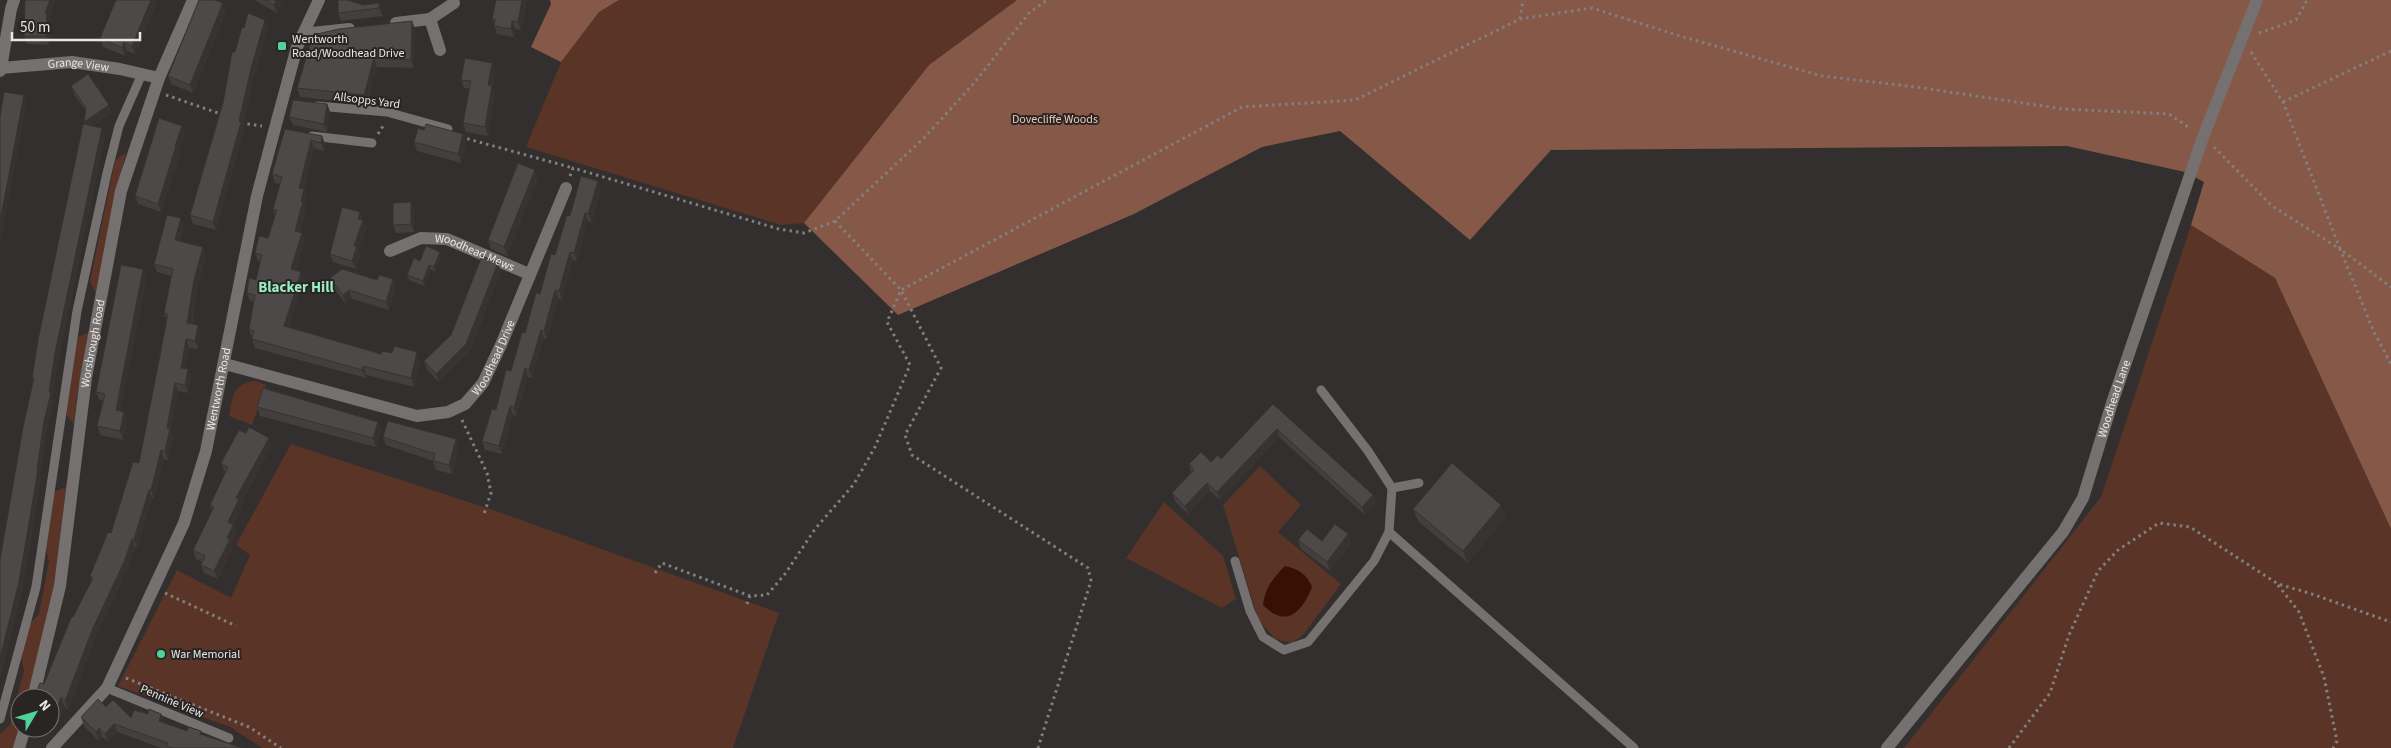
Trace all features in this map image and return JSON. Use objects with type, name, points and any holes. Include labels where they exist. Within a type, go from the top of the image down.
[{"type":"street","points":[[0,70],[14,0]]},
{"type":"street","name":"Worsbrough Road","points":[[36,688],[60,586],[86,378],[121,191],[154,91],[193,0]]},
{"type":"street","name":"Wentworth Road","points":[[52,748],[107,688],[184,523],[206,450],[225,364],[257,196],[279,129],[303,34],[319,0]]},
{"type":"street","name":"Woodhead Lane","points":[[1887,748],[2063,532],[2083,498],[2112,403],[2204,137],[2257,0]]},
{"type":"street","points":[[381,25],[430,19],[457,2]]},
{"type":"street","points":[[430,19],[440,50]]},
{"type":"street","points":[[303,34],[362,27]]},
{"type":"street","name":"Grange View","points":[[0,70],[72,62],[159,78]]},
{"type":"street","name":"Woodhead Drive","points":[[225,364],[416,416],[448,412],[465,404],[483,383],[501,345],[566,188]]},
{"type":"street","name":"Woodhead Mews","points":[[390,252],[421,238],[447,239],[530,274]]},
{"type":"lane","name":"Worsbrough Road","points":[[0,720],[36,588],[78,310],[108,173],[119,126],[142,74]]},
{"type":"lane","name":"Allsopps Yard","points":[[309,105],[387,112],[448,129]]},
{"type":"lane","points":[[300,133],[372,143]]},
{"type":"lane","points":[[1235,561],[1250,611],[1263,637],[1284,650],[1308,642],[1374,561],[1389,532],[1392,488],[1368,451],[1321,390]]},
{"type":"lane","points":[[1392,488],[1419,483]]},
{"type":"lane","points":[[1389,532],[1634,748]]},
{"type":"lane","name":"Pennine View","points":[[107,688],[229,738]]},
{"type":"path","points":[[485,144],[574,168],[779,229],[804,233],[835,221],[925,137],[975,82],[1029,13],[1047,0]]},
{"type":"path","points":[[1520,18],[1523,0]]},
{"type":"path","points":[[2306,0],[2296,20],[2242,38],[2283,102],[2374,332],[2391,364]]},
{"type":"path","points":[[655,573],[662,563],[750,596],[767,595],[816,529],[854,484],[875,448],[910,365],[887,322],[901,290],[1242,107],[1355,100],[1520,18],[1592,8],[1680,36],[1822,76],[1916,87],[2063,110],[2170,114],[2204,137],[2272,206],[2340,249],[2391,287]]},
{"type":"path","points":[[2283,102],[2391,51]]},
{"type":"path","points":[[154,91],[221,113],[221,120]]},
{"type":"path","points":[[239,122],[279,129]]},
{"type":"path","points":[[566,188],[574,168]]},
{"type":"path","points":[[835,221],[901,290],[941,368],[905,434],[912,455],[1088,568],[1091,581],[1038,748]]},
{"type":"path","points":[[456,408],[487,473],[490,493],[484,514]]},
{"type":"path","points":[[2009,748],[2050,693],[2069,635],[2098,571],[2118,550],[2159,523],[2190,527],[2278,584],[2391,622]]},
{"type":"path","points":[[2278,584],[2299,612],[2324,677],[2337,740],[2333,748]]},
{"type":"path","points":[[154,587],[236,626]]},
{"type":"path","points":[[746,604],[750,596]]},
{"type":"path","points":[[114,673],[249,728],[281,748]]},
{"type":"shaded area","points":[[619,0],[1017,0],[929,65],[804,223],[781,225],[526,147],[561,62],[599,12]]},
{"type":"shaded area","points":[[126,152],[110,218],[97,296],[90,281],[115,161]]},
{"type":"shaded area","points":[[2191,225],[2275,278],[2391,529],[2391,748],[1904,748],[2101,497]]},
{"type":"shaded area","points":[[91,331],[77,397],[74,424],[65,413],[76,338]]},
{"type":"shaded area","points":[[256,381],[266,385],[252,425],[229,416],[233,397],[238,388],[248,382]]},
{"type":"shaded area","points":[[291,444],[499,512],[779,613],[733,748],[262,748],[230,727],[118,686],[177,570],[231,598],[250,555],[236,545]]},
{"type":"shaded area","points":[[1260,466],[1301,505],[1278,532],[1341,584],[1303,635],[1292,643],[1275,639],[1258,619],[1223,505]]},
{"type":"shaded area","points":[[66,487],[56,584],[30,688],[20,688],[24,671],[21,655],[29,625],[39,614],[49,561],[46,549],[54,492]]},
{"type":"shaded area","points":[[1164,502],[1223,556],[1236,599],[1222,608],[1126,558]]},
{"type":"shaded area","points":[[1285,566],[1302,573],[1312,587],[1298,610],[1286,616],[1279,616],[1263,605],[1270,584]]},
{"type":"shaded area","points":[[10,725],[10,738],[16,738],[13,748],[0,748],[0,734]]},
{"type":"green space","points":[[550,0],[619,0],[599,12],[561,62],[531,47],[551,4]]},
{"type":"green space","name":"Dovecliffe Woods","points":[[1017,0],[2391,0],[2391,529],[2275,278],[2191,225],[2204,182],[2185,172],[2067,146],[1551,150],[1470,240],[1340,131],[1262,147],[1134,214],[898,315],[804,223],[929,65]]},
{"type":"building","points":[[25,0],[50,0],[45,13],[47,13],[46,36],[24,36]]},
{"type":"building","points":[[116,0],[151,0],[132,46],[124,42],[122,48],[100,38]]},
{"type":"building","points":[[199,0],[215,0],[223,3],[190,85],[168,76]]},
{"type":"building","points":[[265,0],[276,0],[274,5]]},
{"type":"building","points":[[338,0],[347,0],[364,5],[379,3],[379,8],[338,13]]},
{"type":"building","points":[[496,0],[522,0],[518,22],[512,21],[511,29],[494,26],[495,19],[492,19]]},
{"type":"building","points":[[248,13],[265,20],[251,69],[239,121],[241,122],[213,222],[190,215],[223,103],[232,52],[235,52]]},
{"type":"building","points":[[412,21],[411,60],[374,58],[364,95],[297,88],[313,35],[339,29]]},
{"type":"building","points":[[465,58],[492,63],[488,85],[492,85],[485,127],[463,123],[471,81],[461,80]]},
{"type":"building","points":[[88,74],[109,105],[84,122],[86,108],[71,86]]},
{"type":"building","points":[[4,92],[24,95],[0,222],[0,116]]},
{"type":"building","points":[[293,100],[327,104],[324,124],[289,117]]},
{"type":"building","points":[[159,118],[182,126],[158,204],[135,196]]},
{"type":"building","points":[[83,124],[102,128],[55,353],[49,392],[51,393],[44,421],[38,470],[19,582],[0,658],[0,560],[23,427],[34,378],[32,378],[38,340]]},
{"type":"building","points":[[426,124],[463,134],[458,154],[414,142],[418,128],[424,130]]},
{"type":"building","points":[[285,129],[322,136],[321,143],[311,140],[299,188],[304,189],[301,201],[303,201],[295,231],[302,233],[291,269],[301,272],[284,326],[381,354],[382,351],[392,353],[394,346],[417,352],[411,378],[363,366],[362,370],[252,339],[254,331],[249,329],[255,295],[247,293],[249,278],[256,280],[262,255],[255,253],[259,236],[268,238],[277,210],[273,209],[282,177],[272,174]]},
{"type":"building","points":[[518,163],[535,170],[504,247],[488,240]]},
{"type":"building","points":[[581,176],[598,181],[588,214],[585,213],[574,253],[570,252],[559,291],[555,290],[544,331],[541,330],[529,370],[525,368],[514,408],[510,406],[499,446],[482,441],[492,409],[496,410],[506,370],[511,371],[522,332],[525,333],[536,293],[540,294],[551,254],[555,255],[567,215],[570,216]]},
{"type":"building","points":[[411,202],[411,224],[393,225],[393,203]]},
{"type":"building","points":[[342,207],[360,212],[358,219],[363,220],[354,246],[357,246],[352,261],[330,254]]},
{"type":"building","points":[[167,215],[181,218],[175,240],[203,247],[194,280],[187,323],[198,325],[195,341],[186,339],[181,368],[188,369],[185,385],[175,383],[167,428],[170,429],[165,451],[161,450],[151,490],[149,490],[134,539],[132,539],[124,562],[93,628],[65,701],[61,697],[60,700],[60,688],[38,688],[40,683],[44,684],[72,616],[93,578],[90,576],[108,532],[111,533],[133,462],[139,463],[168,314],[164,313],[173,269],[154,264]]},
{"type":"building","points":[[426,246],[440,252],[434,267],[429,265],[423,281],[407,275],[414,258],[420,261]]},
{"type":"building","points":[[482,256],[498,263],[466,344],[436,374],[424,361],[451,335]]},
{"type":"building","points":[[121,265],[143,269],[116,410],[124,412],[120,431],[97,426],[105,394],[96,392]]},
{"type":"building","points":[[342,269],[377,280],[379,275],[393,279],[386,302],[349,290],[343,295],[330,278]]},
{"type":"building","points":[[263,388],[378,422],[373,438],[257,407]]},
{"type":"building","points":[[1273,404],[1373,495],[1362,507],[1277,429],[1217,492],[1207,483],[1185,506],[1172,493],[1194,470],[1189,464],[1201,452],[1211,462],[1218,455],[1221,459]]},
{"type":"building","points":[[388,421],[456,439],[449,465],[433,461],[435,454],[383,437]]},
{"type":"building","points":[[249,427],[269,438],[236,498],[239,499],[228,522],[233,525],[227,538],[230,539],[214,571],[201,565],[205,556],[193,550],[214,507],[210,505],[228,467],[221,463],[239,430],[246,433]]},
{"type":"building","points":[[1452,463],[1501,505],[1463,551],[1413,509]]},
{"type":"building","points":[[1335,524],[1348,534],[1327,562],[1298,540],[1307,529],[1322,541]]},
{"type":"building","points":[[98,699],[106,707],[113,700],[131,718],[134,710],[148,714],[149,709],[161,714],[159,721],[187,731],[189,727],[201,731],[200,734],[242,748],[173,748],[167,746],[168,743],[114,724],[105,734],[99,728],[96,732],[81,717]]},
{"type":"place","name":"Wentworth Road/Woodhead Drive","points":[[282,46]]},
{"type":"place","name":"War Memorial","points":[[161,654]]},
{"type":"district","name":"Blacker Hill","points":[[296,287]]}]
